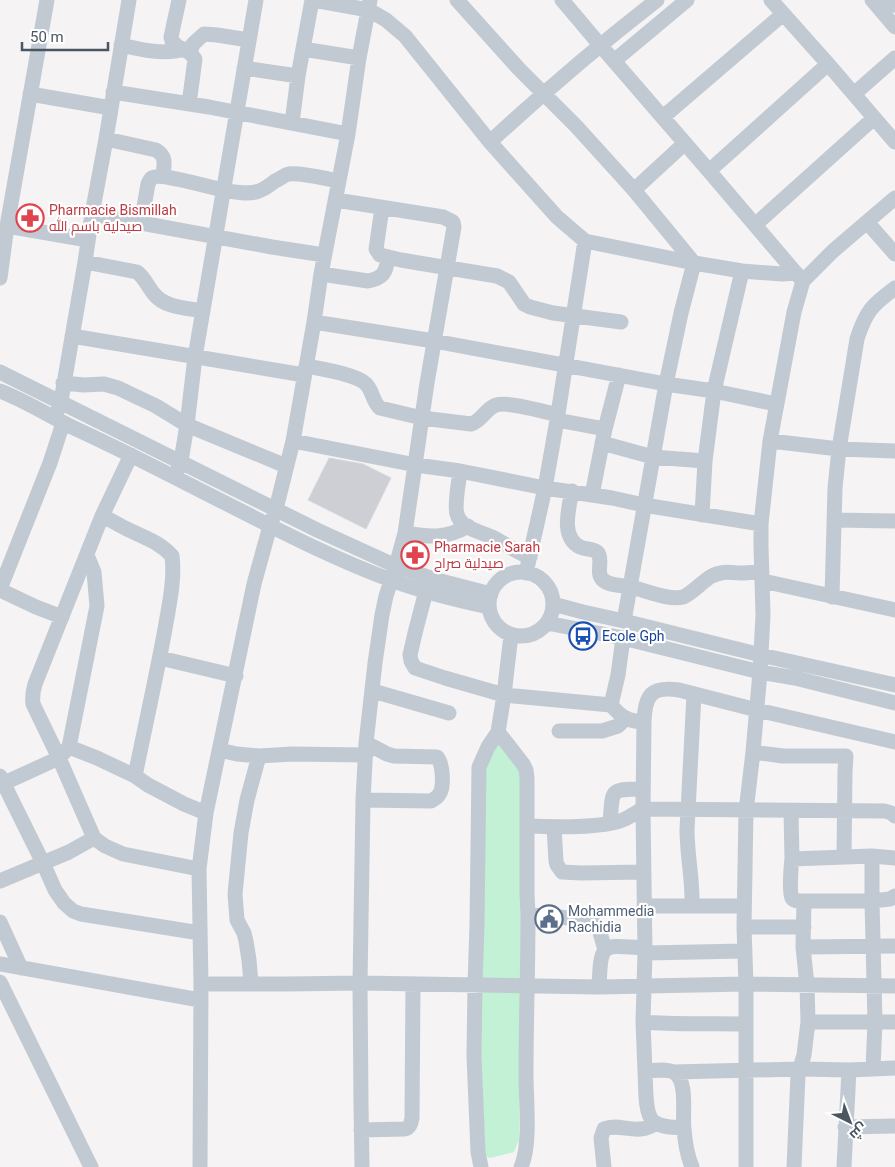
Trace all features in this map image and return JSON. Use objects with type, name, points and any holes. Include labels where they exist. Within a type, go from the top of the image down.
[{"type":"street","points":[[0,278],[47,0]]},
{"type":"street","points":[[62,617],[0,590],[50,463],[59,421],[63,383],[129,0]]},
{"type":"street","points":[[179,0],[171,37],[174,43],[187,51],[195,59],[189,104]]},
{"type":"street","points":[[174,478],[180,461],[187,425],[195,357],[256,0]]},
{"type":"street","points":[[292,123],[298,76],[312,0],[369,5],[405,36],[490,142],[557,217],[585,241],[694,263],[742,271],[799,277]]},
{"type":"street","points":[[457,0],[634,190],[694,263]]},
{"type":"street","points":[[562,0],[799,277]]},
{"type":"street","points":[[490,142],[600,44],[657,0]]},
{"type":"street","points":[[614,61],[688,0]]},
{"type":"street","points":[[771,0],[895,142]]},
{"type":"street","points":[[875,3],[895,5]]},
{"type":"street","points":[[875,3],[895,27]]},
{"type":"street","points":[[200,1167],[201,984],[199,869],[206,813],[254,584],[293,441],[314,322],[320,274],[336,200],[369,5]]},
{"type":"street","points":[[662,117],[783,14]]},
{"type":"street","points":[[122,45],[171,52],[187,51],[204,34],[250,40]]},
{"type":"street","points":[[303,49],[359,58]]},
{"type":"street","points":[[854,94],[895,58]]},
{"type":"street","points":[[709,171],[828,64]]},
{"type":"street","points":[[244,68],[298,76]]},
{"type":"street","points":[[113,92],[209,107],[348,134]]},
{"type":"street","points":[[30,94],[111,108]]},
{"type":"street","points":[[755,225],[874,118]]},
{"type":"street","points":[[106,139],[156,150],[164,157],[163,176]]},
{"type":"street","points":[[634,190],[685,143]]},
{"type":"street","points":[[141,224],[150,179],[153,177],[163,176],[223,190],[253,193],[290,173],[339,181]]},
{"type":"street","points":[[746,1167],[744,906],[746,811],[760,672],[763,615],[761,524],[770,441],[799,277],[895,198]]},
{"type":"street","points":[[336,200],[444,217],[453,222],[454,227],[434,341],[405,533],[382,615],[366,749],[363,800],[360,983],[362,1167]]},
{"type":"street","points":[[382,208],[376,249],[380,255],[388,258],[497,276],[509,282],[524,304],[530,307],[553,313],[621,322]]},
{"type":"street","points":[[92,214],[324,255]]},
{"type":"street","points":[[867,222],[895,254]]},
{"type":"street","points":[[8,226],[88,240]]},
{"type":"street","points":[[526,573],[545,488],[558,417],[585,241]]},
{"type":"street","points":[[320,274],[368,281],[375,280],[384,273],[388,258]]},
{"type":"street","points":[[85,262],[137,272],[159,300],[203,311]]},
{"type":"street","points":[[624,621],[666,384],[694,263]]},
{"type":"street","points":[[702,515],[705,461],[714,391],[742,271]]},
{"type":"street","points":[[832,597],[835,488],[839,450],[857,339],[862,324],[872,307],[895,288]]},
{"type":"street","points":[[314,322],[434,341],[666,384],[714,391],[776,404]]},
{"type":"street","points":[[72,336],[195,357],[359,379],[368,385],[373,399],[380,408],[422,418],[472,424],[478,422],[486,412],[497,405],[513,405],[558,417],[653,457],[705,461]]},
{"type":"street","points":[[0,372],[317,530],[426,591],[468,603],[490,601]]},
{"type":"street","points":[[592,494],[603,436],[619,375]]},
{"type":"street","points":[[63,383],[104,384],[118,388],[156,406],[187,425],[286,466]]},
{"type":"street","points":[[0,391],[14,396],[59,421],[342,560],[393,573],[437,580],[490,601]]},
{"type":"street","points":[[293,441],[545,488],[592,494],[644,505],[761,524]]},
{"type":"street","points":[[770,441],[839,450],[895,451]]},
{"type":"street","points":[[131,455],[102,516],[32,693],[33,704],[64,753],[94,838],[105,846],[123,854],[199,869]]},
{"type":"street","points":[[460,471],[456,509],[458,517],[480,533],[494,538],[530,557]]},
{"type":"street","points":[[572,491],[568,524],[569,534],[581,548],[598,553],[600,557],[600,575],[605,582],[677,598],[684,597],[717,573],[741,573],[762,576],[832,597],[895,610]]},
{"type":"street","points":[[102,516],[146,537],[167,550],[172,556],[172,588],[160,658],[135,776]]},
{"type":"street","points":[[834,520],[895,521]]},
{"type":"street","points":[[405,533],[443,536],[458,532],[468,526]]},
{"type":"street","points":[[64,753],[97,606],[94,572],[87,556]]},
{"type":"street","points":[[526,573],[542,580],[548,587],[552,595],[553,604],[551,616],[540,630],[531,635],[511,635],[503,631],[491,616],[490,601],[495,586],[501,580],[509,575],[526,573]]},
{"type":"street","points":[[426,591],[410,656],[415,668],[504,695],[611,705],[631,721],[644,722]]},
{"type":"street","points":[[553,604],[761,656],[895,685]]},
{"type":"street","points":[[547,623],[623,638],[895,703]]},
{"type":"street","points":[[482,1167],[478,1152],[474,1056],[479,767],[498,732],[511,635]]},
{"type":"street","points":[[611,705],[618,675],[623,638]]},
{"type":"street","points":[[160,658],[236,676]]},
{"type":"street","points":[[684,1128],[669,1127],[656,1123],[648,1112],[644,1022],[643,789],[644,722],[645,707],[648,700],[656,690],[669,688],[895,742]]},
{"type":"street","points":[[373,691],[449,713]]},
{"type":"street","points":[[692,906],[693,891],[687,845],[694,694]]},
{"type":"street","points":[[559,731],[602,731],[618,726],[626,718]]},
{"type":"street","points":[[498,732],[520,759],[526,770],[528,826],[527,1138],[525,1156],[521,1167],[517,1167]]},
{"type":"street","points":[[753,752],[783,756],[846,756],[862,734]]},
{"type":"street","points":[[219,750],[259,756],[366,749],[394,756],[437,757],[441,764],[441,790],[440,795],[436,799],[431,801],[363,800]]},
{"type":"street","points":[[200,934],[81,914],[73,910],[64,903],[55,890],[1,781],[64,753],[97,758],[206,813]]},
{"type":"street","points":[[251,983],[250,960],[244,933],[237,920],[234,894],[241,833],[247,800],[259,756]]},
{"type":"street","points":[[844,857],[846,756]]},
{"type":"street","points":[[610,823],[612,800],[616,791],[621,789],[643,789]]},
{"type":"street","points":[[528,826],[598,825],[624,820],[643,809],[891,812],[895,816]]},
{"type":"street","points":[[791,811],[792,898],[797,901],[872,901],[890,899],[895,896]]},
{"type":"street","points":[[554,827],[556,861],[557,866],[562,872],[644,872]]},
{"type":"street","points":[[0,881],[70,852],[94,838]]},
{"type":"street","points":[[792,859],[872,856],[895,858]]},
{"type":"street","points":[[872,856],[875,1022],[873,1069]]},
{"type":"street","points":[[794,1167],[798,1075],[804,1056],[808,1022],[803,947],[804,901]]},
{"type":"street","points":[[644,906],[744,906]]},
{"type":"street","points":[[528,914],[590,920],[599,929],[605,949]]},
{"type":"street","points":[[0,922],[21,968]]},
{"type":"street","points":[[744,926],[804,927]]},
{"type":"street","points":[[599,987],[602,953],[605,949],[613,946],[645,950],[745,951]]},
{"type":"street","points":[[803,947],[895,946]]},
{"type":"street","points":[[0,964],[200,1000]]},
{"type":"street","points":[[0,982],[91,1167]]},
{"type":"street","points":[[201,984],[360,983],[599,987],[746,984],[895,986]]},
{"type":"street","points":[[361,1130],[404,1129],[409,1128],[411,1124],[413,984]]},
{"type":"street","points":[[644,1022],[666,1024],[745,1024]]},
{"type":"street","points":[[808,1022],[895,1022]]},
{"type":"street","points":[[645,1070],[674,1072],[895,1068]]},
{"type":"street","points":[[844,1167],[849,1070]]},
{"type":"street","points":[[674,1072],[678,1075],[682,1087],[684,1128],[688,1156],[692,1167]]},
{"type":"street","points":[[604,1167],[602,1138],[604,1129],[636,1130],[650,1127],[656,1123]]},
{"type":"street","points":[[845,1127],[895,1126]]},
{"type":"green space","points":[[495,735],[524,771],[519,1140],[514,1152],[490,1158],[478,1153],[477,761]]},
{"type":"building","points":[[329,458],[363,464],[391,478],[366,529],[308,500]]},
{"type":"place","name":"Pharmacie Bismillah صيدلية باسم الله","points":[[30,218]]},
{"type":"place","name":"Pharmacie Sarah صيدلية صراح","points":[[415,555]]},
{"type":"place","name":"Ecole Gph","points":[[583,636]]},
{"type":"place","name":"Mohammedia Rachidia","points":[[549,919]]}]
